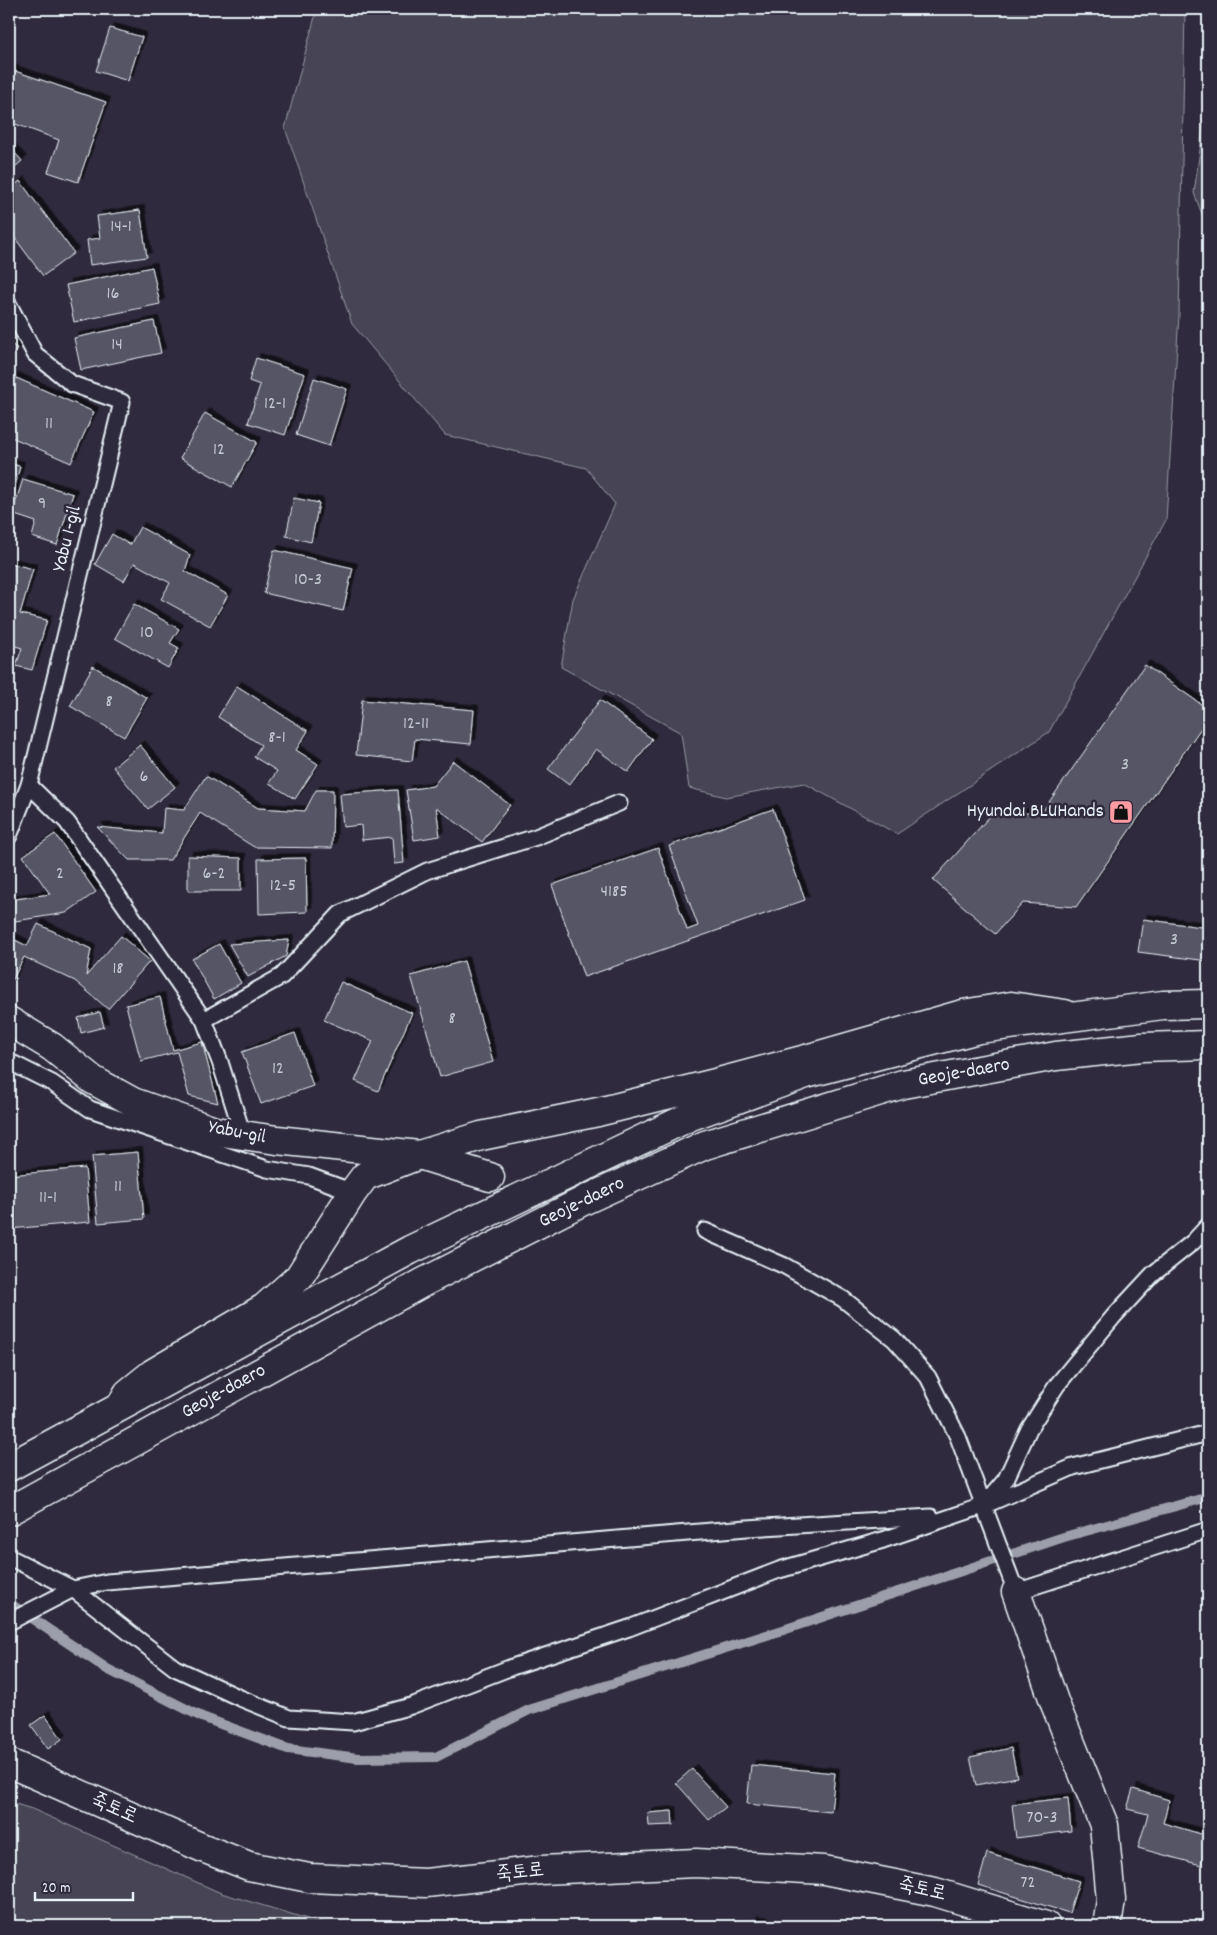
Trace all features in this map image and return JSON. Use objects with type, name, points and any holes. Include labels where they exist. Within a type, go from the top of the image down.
[{"type":"street","name":"Geoje-daero","points":[[9,1467],[410,1250],[691,1116],[816,1071],[979,1030],[1163,1005],[1208,1004]]},
{"type":"street","points":[[121,1406],[128,1393],[154,1373],[264,1308],[299,1277],[365,1176],[419,1155],[481,1136],[598,1112],[806,1060],[963,1014],[1011,1006],[1082,1016]]},
{"type":"street","name":"Yabu-gil","points":[[9,1021],[52,1047],[93,1080],[133,1102],[215,1131],[419,1155],[490,1177]]},
{"type":"street","name":"Geoje-daero","points":[[9,1511],[424,1282],[586,1200],[705,1145],[903,1084],[1056,1056],[1142,1047],[1208,1044]]},
{"type":"street","points":[[1016,1592],[1055,1704],[1104,1825],[1111,1900],[1107,1926]]},
{"type":"street","name":"죽토로","points":[[9,1763],[240,1863],[309,1878],[426,1883],[541,1870],[696,1863],[824,1870],[935,1892],[1046,1926]]},
{"type":"street","name":"죽토로","points":[[9,1784],[110,1826],[196,1865],[247,1882],[309,1895],[431,1899],[568,1886],[703,1880],[819,1888],[935,1910],[984,1926]]},
{"type":"lane","name":"Yabu 1-gil","points":[[9,305],[35,354],[72,384],[122,402],[29,785],[9,836]]},
{"type":"lane","points":[[29,785],[67,822],[204,1020],[220,1062],[242,1135]]},
{"type":"lane","points":[[204,1020],[282,976],[340,914],[427,871],[536,837],[619,803]]},
{"type":"lane","points":[[9,1063],[52,1083],[90,1109],[267,1169],[309,1176],[354,1192]]},
{"type":"lane","points":[[983,1506],[1006,1480],[1030,1429],[1057,1385],[1114,1316],[1153,1274],[1192,1242],[1208,1226]]},
{"type":"lane","points":[[705,1231],[785,1266],[843,1299],[894,1339],[928,1377],[958,1437],[1016,1592],[1208,1530]]},
{"type":"lane","points":[[9,1557],[72,1589],[175,1668],[289,1718],[353,1722],[412,1706],[512,1666],[629,1628],[779,1570],[883,1540],[983,1506],[1072,1467],[1208,1433]]},
{"type":"lane","points":[[9,1622],[72,1589],[107,1582],[737,1529],[950,1516]]},
{"type":"shaded area","points":[[317,9],[1185,9],[1179,315],[1166,520],[1049,732],[897,834],[804,783],[726,797],[689,788],[681,733],[561,667],[573,599],[615,504],[586,468],[445,435],[352,324],[285,128]]},
{"type":"shaded area","points":[[1208,91],[1208,230],[1194,193]]},
{"type":"shaded area","points":[[9,1802],[32,1809],[221,1893],[331,1926],[9,1926]]},
{"type":"building","points":[[110,28],[142,37],[128,81],[96,71]]},
{"type":"building","points":[[9,69],[106,102],[78,182],[48,172],[59,140],[10,122],[14,112],[9,111]]},
{"type":"building","points":[[9,146],[22,161],[9,172]]},
{"type":"building","points":[[20,181],[74,253],[43,276],[12,234],[9,236],[9,190]]},
{"type":"building","points":[[140,210],[147,257],[90,265],[87,240],[100,238],[97,216]]},
{"type":"building","points":[[152,267],[160,304],[74,322],[66,285]]},
{"type":"building","points":[[154,321],[161,353],[81,370],[74,338]]},
{"type":"building","points":[[9,343],[17,348],[9,363]]},
{"type":"building","points":[[256,358],[305,374],[285,435],[248,423],[260,385],[249,381]]},
{"type":"building","points":[[14,377],[94,412],[71,463],[9,436],[9,389]]},
{"type":"building","points":[[314,378],[347,389],[329,446],[296,435]]},
{"type":"building","points":[[205,413],[257,442],[232,487],[180,458]]},
{"type":"building","points":[[9,464],[20,466],[9,512]]},
{"type":"building","points":[[23,479],[73,494],[57,545],[32,537],[36,522],[12,514]]},
{"type":"building","points":[[294,498],[319,503],[311,542],[286,536]]},
{"type":"building","points":[[140,527],[190,555],[185,571],[228,595],[210,626],[161,599],[170,583],[134,563],[124,581],[95,564],[112,534],[130,545]]},
{"type":"building","points":[[274,550],[353,568],[343,611],[264,593]]},
{"type":"building","points":[[9,563],[33,569],[20,614],[47,620],[32,670],[16,666],[22,648],[9,644]]},
{"type":"building","points":[[134,604],[179,629],[170,643],[179,648],[168,668],[115,638]]},
{"type":"building","points":[[1145,665],[1208,709],[1208,718],[1076,907],[1023,903],[995,934],[933,880],[990,816],[1042,812]]},
{"type":"building","points":[[93,666],[147,698],[124,737],[70,706]]},
{"type":"building","points":[[237,686],[308,731],[296,750],[318,764],[295,799],[269,783],[277,771],[254,757],[261,745],[218,717]]},
{"type":"building","points":[[362,700],[474,710],[471,744],[415,739],[412,761],[356,755]]},
{"type":"building","points":[[600,700],[652,739],[628,772],[596,749],[569,785],[548,769]]},
{"type":"building","points":[[140,745],[175,787],[148,809],[113,767]]},
{"type":"building","points":[[453,761],[510,805],[482,842],[436,807],[440,836],[414,840],[406,790],[433,786]]},
{"type":"building","points":[[206,776],[258,808],[305,811],[316,790],[333,790],[332,848],[254,847],[200,813],[170,860],[129,860],[97,827],[162,833],[164,808],[184,810]]},
{"type":"building","points":[[398,790],[404,863],[394,864],[392,837],[362,840],[361,825],[343,827],[340,794]]},
{"type":"building","points":[[773,809],[805,900],[584,977],[552,885],[658,848],[687,930],[698,926],[669,846]]},
{"type":"building","points":[[55,834],[96,892],[66,913],[9,922],[9,900],[50,894],[23,856]]},
{"type":"building","points":[[188,856],[241,858],[241,891],[188,891]]},
{"type":"building","points":[[306,858],[307,912],[259,914],[258,859]]},
{"type":"building","points":[[1143,919],[1208,928],[1208,961],[1138,952]]},
{"type":"building","points":[[38,924],[91,949],[86,976],[121,936],[150,961],[108,1009],[75,981],[24,957],[9,987],[9,937],[27,946]]},
{"type":"building","points":[[289,940],[286,956],[248,977],[229,944]]},
{"type":"building","points":[[219,944],[241,983],[214,999],[192,959]]},
{"type":"building","points":[[464,961],[493,1062],[440,1077],[411,976]]},
{"type":"building","points":[[341,982],[412,1013],[378,1091],[355,1081],[373,1041],[324,1020]]},
{"type":"building","points":[[160,997],[173,1050],[202,1042],[218,1103],[189,1096],[177,1052],[141,1061],[126,1005]]},
{"type":"building","points":[[100,1012],[104,1027],[81,1033],[78,1018]]},
{"type":"building","points":[[295,1033],[313,1086],[261,1104],[242,1052]]},
{"type":"building","points":[[138,1152],[144,1219],[98,1223],[92,1156]]},
{"type":"building","points":[[85,1168],[90,1222],[9,1229],[9,1175]]},
{"type":"building","points":[[45,1715],[62,1739],[48,1749],[31,1725]]},
{"type":"building","points":[[9,1727],[13,1728],[9,1744]]},
{"type":"building","points":[[1011,1748],[1017,1777],[976,1785],[970,1757]]},
{"type":"building","points":[[751,1765],[835,1773],[831,1812],[747,1804]]},
{"type":"building","points":[[692,1769],[726,1807],[709,1820],[676,1783]]},
{"type":"building","points":[[1133,1789],[1169,1800],[1163,1823],[1208,1836],[1201,1865],[1138,1848],[1148,1814],[1127,1809]]},
{"type":"building","points":[[1068,1798],[1071,1831],[1016,1838],[1012,1804]]},
{"type":"building","points":[[672,1811],[673,1825],[649,1826],[648,1813]]},
{"type":"building","points":[[987,1853],[1079,1881],[1069,1913],[978,1885]]},
{"type":"building","points":[[753,1920],[783,1926],[752,1926]]},
{"type":"waterway","points":[[9,1603],[107,1669],[202,1717],[288,1749],[358,1758],[436,1757],[529,1710],[783,1630],[1064,1537],[1208,1497]]},
{"type":"place","name":"Hyundai BLUHands","points":[[1121,812]]}]
